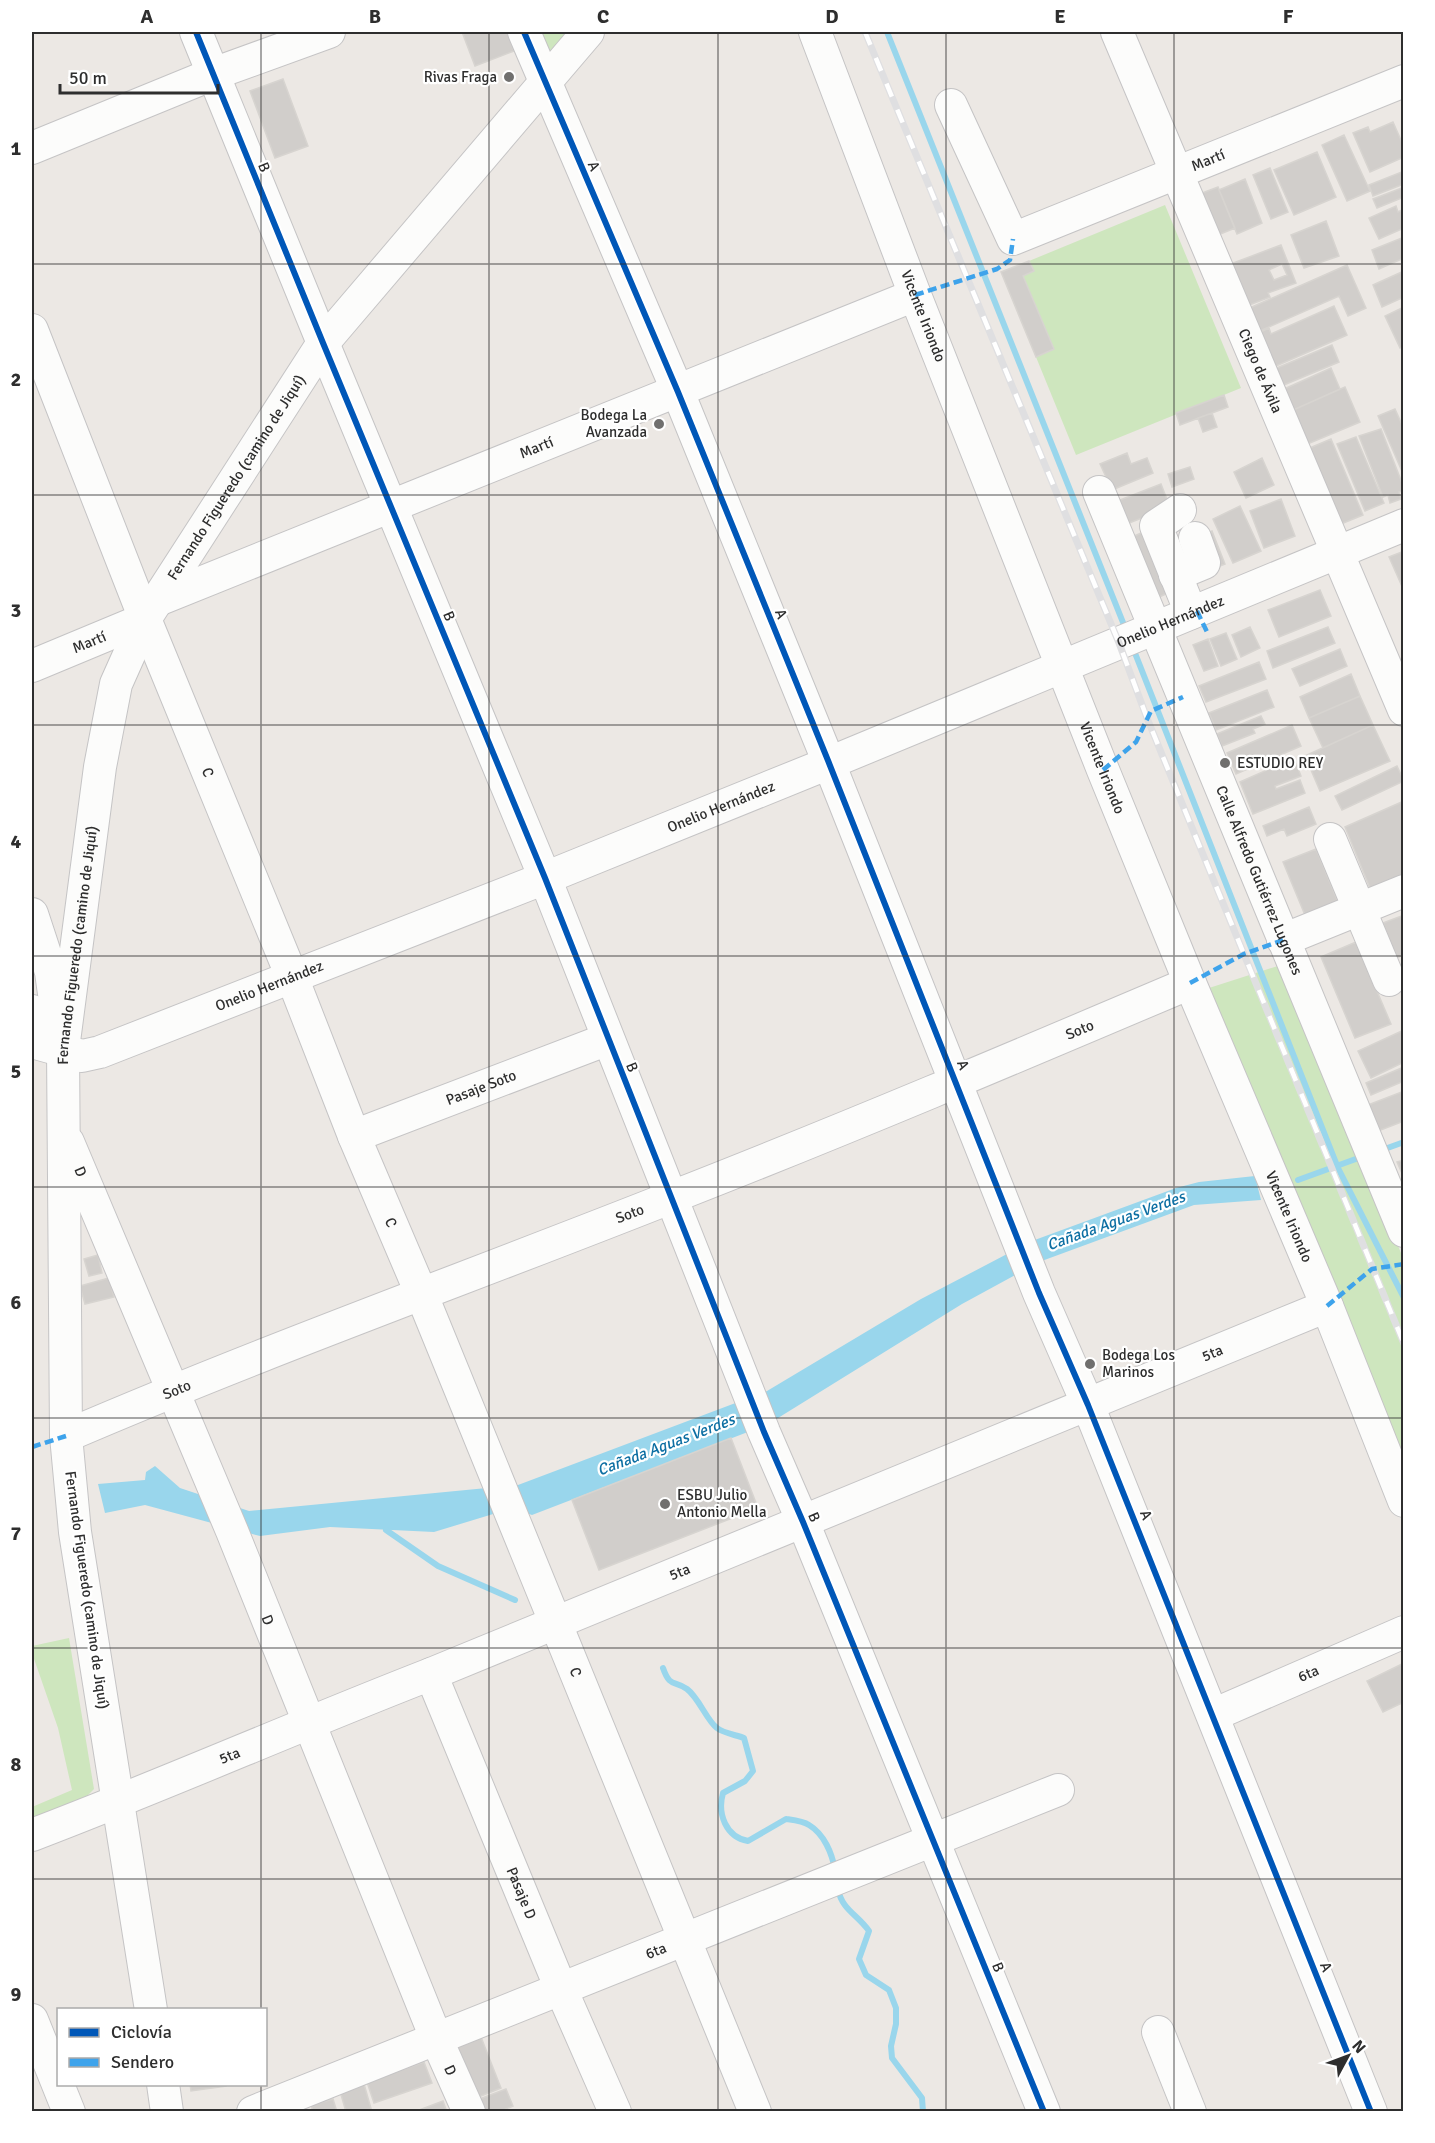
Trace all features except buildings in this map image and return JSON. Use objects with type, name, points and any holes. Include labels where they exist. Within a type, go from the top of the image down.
[{"type":"street","name":"B","points":[[196,32],[322,343],[545,878],[764,1432],[934,1839],[1044,2112]]},
{"type":"street","points":[[32,148],[213,74],[329,32]]},
{"type":"street","name":"A","points":[[524,32],[678,392],[829,764],[1039,1293],[1088,1405],[1371,2112]]},
{"type":"street","name":"Fernando Figueredo (camino de Jiquí)","points":[[151,2008],[75,1532],[66,1436],[62,969],[116,684],[152,610],[322,343],[588,32]]},
{"type":"street","name":"Vicente Iriondo","points":[[815,32],[915,296],[1062,665],[1190,983],[1328,1306],[1404,1501]]},
{"type":"street","name":"Ciego de Ávila","points":[[1117,32],[1404,710]]},
{"type":"street","name":"Martí","points":[[951,105],[1013,239],[1404,81]]},
{"type":"street","name":"Martí","points":[[32,666],[152,610],[391,507],[915,296]]},
{"type":"street","name":"C","points":[[32,330],[152,610],[354,1136],[421,1293],[755,2112]]},
{"type":"street","name":"Calle Alfredo Gutiérrez Lugones","points":[[1099,492],[1141,634],[1283,940],[1404,1231]]},
{"type":"street","points":[[1180,510],[1156,526],[1191,613]]},
{"type":"street","name":"Onelio Hernández","points":[[32,1042],[82,1056],[100,1052],[829,764],[1062,665],[1404,525]]},
{"type":"street","points":[[1175,575],[1204,563],[1195,538]]},
{"type":"street","points":[[1330,839],[1389,980]]},
{"type":"street","points":[[1283,940],[1404,891]]},
{"type":"street","points":[[32,914],[62,969]]},
{"type":"street","name":"Soto","points":[[66,1436],[172,1390],[672,1197],[956,1082],[1190,983]]},
{"type":"street","points":[[32,1011],[63,1049]]},
{"type":"street","name":"Pasaje Soto","points":[[354,1136],[608,1039]]},
{"type":"street","name":"D","points":[[62,1128],[232,1531],[307,1722],[436,2038],[469,2112]]},
{"type":"street","name":"5ta","points":[[32,1835],[118,1802],[307,1722],[431,1674],[1328,1306]]},
{"type":"street","name":"6ta","points":[[1213,1715],[1404,1632]]},
{"type":"street","name":"Pasaje D","points":[[431,1674],[561,1989],[615,2112]]},
{"type":"street","name":"6ta","points":[[253,2112],[1058,1790]]},
{"type":"street","points":[[32,2020],[57,2082]]},
{"type":"street","points":[[1158,2032],[1190,2112]]},
{"type":"street","points":[[59,2086],[69,2112]]},
{"type":"street","points":[[163,2086],[167,2112]]},
{"type":"green space","points":[[539,32],[567,32],[549,53]]},
{"type":"green space","points":[[1165,205],[1241,388],[1076,455],[1036,357],[1054,349],[1023,276],[1034,271],[1029,261]]},
{"type":"green space","points":[[1284,964],[1403,1258],[1403,1466],[1209,988]]},
{"type":"green space","points":[[69,1638],[94,1789],[85,1798],[32,1819],[32,1807],[72,1790],[58,1728],[32,1653],[32,1646]]},
{"type":"water","points":[[1255,1176],[1261,1200],[1194,1205],[1039,1262],[962,1304],[778,1418],[753,1430],[532,1515],[518,1510],[503,1511],[434,1532],[330,1527],[260,1536],[145,1505],[105,1513],[98,1484],[145,1480],[146,1472],[155,1466],[180,1488],[249,1511],[518,1485],[767,1391],[921,1299],[1032,1241],[1176,1188],[1199,1182]]},
{"type":"waterway","points":[[887,32],[1126,630]]},
{"type":"waterway","points":[[1133,648],[1338,1168],[1404,1298]]},
{"type":"waterway","name":"Cañada Aguas Verdes","points":[[1382,1150],[1404,1142]]},
{"type":"waterway","name":"Cañada Aguas Verdes","points":[[1298,1180],[1364,1156]]},
{"type":"waterway","points":[[386,1530],[438,1566],[515,1600]]},
{"type":"waterway","points":[[663,1668],[670,1681],[683,1686],[691,1693],[717,1728],[744,1738],[753,1771],[745,1781],[723,1793],[722,1816],[729,1830],[740,1839],[748,1841],[786,1819],[804,1823],[814,1829],[823,1839],[832,1857],[835,1870]]},
{"type":"waterway","points":[[838,1889],[846,1907],[869,1931],[859,1959],[866,1975],[889,1990],[896,2008],[896,2024],[891,2046],[892,2058],[922,2098],[923,2112]]},
{"type":"railway","points":[[865,32],[1119,643],[1147,718],[1404,1344]]},
{"type":"marked path","points":[[915,295],[997,269],[1010,260],[1013,239]]},
{"type":"marked path","points":[[1197,611],[1208,634]]},
{"type":"marked path","points":[[1103,770],[1136,742],[1151,711],[1183,697]]},
{"type":"marked path","points":[[1190,983],[1244,954],[1283,940]]},
{"type":"marked path","points":[[1327,1306],[1372,1269],[1404,1264]]},
{"type":"marked path","points":[[32,1447],[66,1436]]},
{"type":"cycle path","points":[[196,32],[545,878],[764,1432],[1044,2112]]},
{"type":"cycle path","points":[[524,32],[678,392],[829,763],[1039,1293],[1088,1405],[1371,2112]]},
{"type":"place","name":"Rivas Fraga","points":[[509,77]]},
{"type":"place","name":"Bodega La Avanzada","points":[[659,424]]},
{"type":"place","name":"ESTUDIO REY","points":[[1225,763]]},
{"type":"place","name":"Bodega Los Marinos","points":[[1090,1364]]},
{"type":"place","name":"ESBU Julio Antonio Mella","points":[[665,1504]]}]
